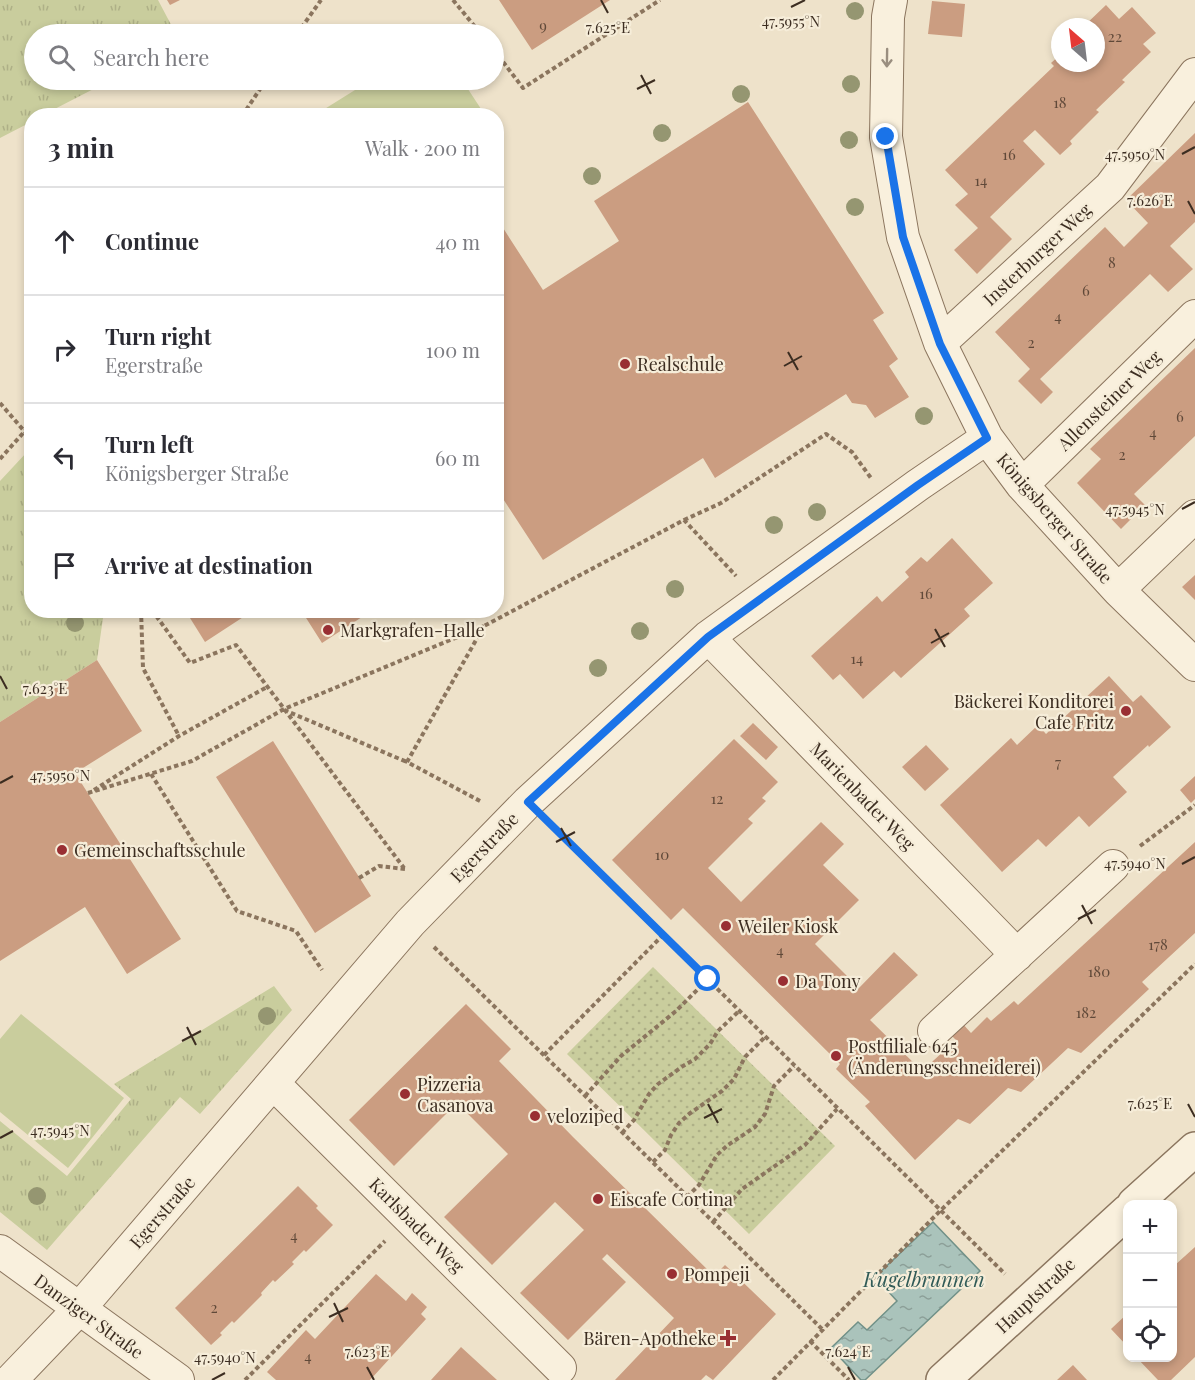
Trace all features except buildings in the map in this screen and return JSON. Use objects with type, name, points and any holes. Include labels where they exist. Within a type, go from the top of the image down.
[{"type":"street","name":"Königsberger Straße","points":[[891,0],[888,17],[886,137],[903,237],[940,344],[987,438],[1022,485],[1118,590],[1195,665]]},
{"type":"street","name":"Insterburger Weg","points":[[940,344],[1110,187],[1195,74]]},
{"type":"street","name":"Allensteiner Weg","points":[[1022,485],[1195,316]]},
{"type":"street","name":"Egerstraße","points":[[12,1380],[79,1309],[410,923],[520,810],[708,637],[987,438]]},
{"type":"street","points":[[1118,590],[1195,516]]},
{"type":"street","name":"Marienbader Weg","points":[[708,637],[1017,955]]},
{"type":"street","points":[[934,1031],[1113,866]]},
{"type":"street","name":"Karlsbader Weg","points":[[273,1083],[560,1368]]},
{"type":"street","points":[[1138,1200],[1195,1149]]},
{"type":"street","name":"Hauptstraße","points":[[943,1380],[1123,1216]]},
{"type":"street","name":"Danziger Straße","points":[[0,1251],[178,1380]]},
{"type":"path","points":[[304,24],[321,0]]},
{"type":"path","points":[[453,0],[473,24]]},
{"type":"path","points":[[504,63],[523,88],[660,0]]},
{"type":"path","points":[[248,108],[260,90]]},
{"type":"path","points":[[0,403],[24,429]]},
{"type":"path","points":[[0,459],[24,433]]},
{"type":"path","points":[[504,615],[684,520],[721,503],[826,434],[852,453],[890,505]]},
{"type":"path","points":[[684,520],[759,600]]},
{"type":"path","points":[[141,618],[143,668],[179,736]]},
{"type":"path","points":[[159,618],[190,663],[236,645],[404,868],[442,890]]},
{"type":"path","points":[[267,687],[179,736],[88,793],[192,761],[284,709],[499,618]]},
{"type":"path","points":[[407,762],[484,626]]},
{"type":"path","points":[[284,709],[520,810],[663,935],[1031,1299]]},
{"type":"path","points":[[151,774],[237,911],[296,931],[343,1001]]},
{"type":"path","points":[[1113,866],[1195,805]]},
{"type":"path","points":[[359,878],[379,866],[404,868]]},
{"type":"path","points":[[410,923],[822,1329]]},
{"type":"path","points":[[544,1055],[663,935]]},
{"type":"path","points":[[773,1380],[940,1211],[1195,964]]},
{"type":"path","points":[[585,1095],[621,1056],[676,1011],[708,979]]},
{"type":"path","points":[[622,1133],[634,1120],[649,1094],[658,1084],[695,1059],[710,1044],[718,1031],[739,1011]]},
{"type":"path","points":[[653,1162],[665,1150],[679,1123],[689,1113],[722,1091],[734,1079],[745,1057],[765,1037]]},
{"type":"path","points":[[687,1197],[699,1185],[717,1155],[755,1127],[765,1114],[774,1086],[794,1066]]},
{"type":"path","points":[[713,1222],[742,1189],[804,1145],[837,1108]]},
{"type":"path","points":[[245,1380],[409,1217]]},
{"type":"path","points":[[810,1341],[849,1380]]},
{"type":"green space","points":[[0,0],[158,0],[171,24],[24,24],[24,90],[92,90],[57,108],[24,108],[24,126],[0,138]]},
{"type":"green space","points":[[355,90],[469,90],[480,108],[326,108]]},
{"type":"green space","points":[[24,455],[24,618],[103,618],[97,660],[0,722],[0,481]]},
{"type":"green space","points":[[653,967],[835,1146],[749,1234],[567,1054]]},
{"type":"green space","points":[[274,986],[292,1010],[200,1114],[180,1097],[47,1250],[0,1212],[0,1121],[67,1176],[131,1099],[114,1084]]},
{"type":"green space","points":[[21,1014],[124,1098],[68,1168],[0,1112],[0,1039]]},
{"type":"water","name":"Kugelbrunnen","points":[[933,1222],[980,1271],[865,1380],[861,1380],[831,1348],[858,1322],[867,1330],[897,1301],[875,1277]]},
{"type":"place","name":"Realschule","points":[[625,364]]},
{"type":"place","name":"Markgrafen-Halle","points":[[328,630]]},
{"type":"place","name":"Bäckerei Konditorei Cafe Fritz","points":[[1126,711]]},
{"type":"place","name":"Gemeinschaftsschule","points":[[62,850]]},
{"type":"place","name":"Weiler Kiosk","points":[[726,926]]},
{"type":"place","name":"Da Tony","points":[[783,981]]},
{"type":"place","name":"Postfiliale 645 (Änderungsschneiderei)","points":[[836,1056]]},
{"type":"place","name":"Pizzeria Casanova","points":[[405,1094]]},
{"type":"place","name":"veloziped","points":[[535,1116]]},
{"type":"place","name":"Eiscafe Cortina","points":[[598,1199]]},
{"type":"place","name":"Pompeji","points":[[672,1274]]},
{"type":"place","name":"Bären-Apotheke","points":[[728,1338]]},
{"type":"route","points":[[708,979],[528,802],[708,637],[918,485],[987,438],[940,344],[903,237],[886,137]]}]
